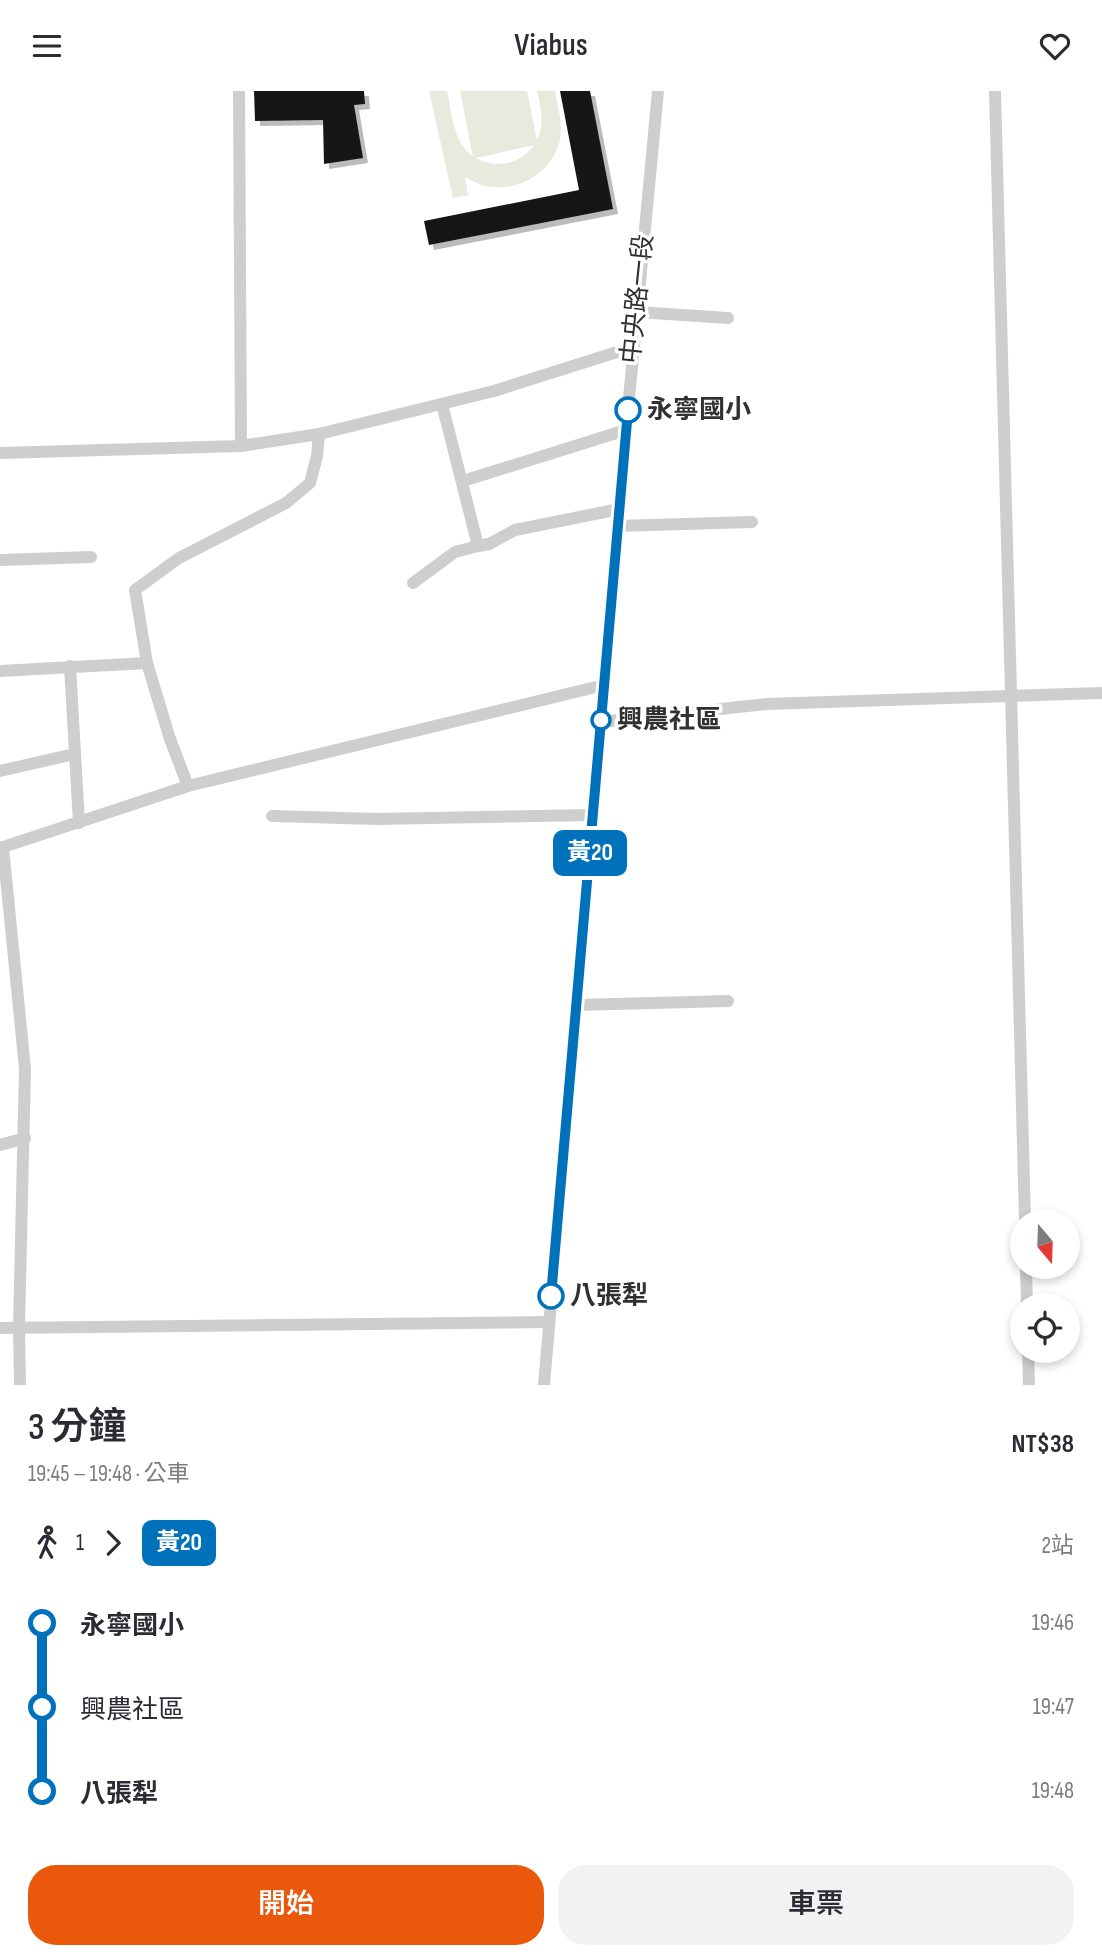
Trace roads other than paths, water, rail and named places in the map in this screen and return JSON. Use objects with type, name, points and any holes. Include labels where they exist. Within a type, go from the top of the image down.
[{"type":"street","points":[[239,91],[241,446]]},
{"type":"street","name":"中央路一段","points":[[544,1385],[617,526],[659,91]]},
{"type":"street","points":[[995,91],[1026,1209]]},
{"type":"street","points":[[637,312],[728,318]]},
{"type":"street","points":[[0,453],[241,446],[319,434],[494,391],[633,347]]},
{"type":"street","points":[[442,404],[478,546]]},
{"type":"street","points":[[463,481],[626,430]]},
{"type":"street","points":[[188,786],[170,739],[147,663],[135,590],[179,558],[286,503],[310,483],[319,434]]},
{"type":"street","points":[[413,583],[455,552],[500,540],[514,530],[619,509]]},
{"type":"street","points":[[617,526],[752,522]]},
{"type":"street","points":[[0,560],[91,557]]},
{"type":"street","points":[[0,671],[147,663]]},
{"type":"street","points":[[70,666],[79,823]]},
{"type":"street","points":[[20,1385],[25,1069],[2,848],[188,786],[604,685]]},
{"type":"street","points":[[601,722],[766,704],[1102,693]]},
{"type":"street","points":[[0,771],[74,754]]},
{"type":"street","points":[[272,816],[377,819],[593,815]]},
{"type":"street","points":[[576,1005],[728,1001]]},
{"type":"street","points":[[0,1145],[25,1138]]},
{"type":"street","points":[[0,1328],[549,1322]]},
{"type":"street","points":[[1028,1363],[1029,1385]]},
{"type":"place","name":"永寧國小","points":[[628,410]]},
{"type":"place","name":"興農社區","points":[[601,720]]},
{"type":"place","name":"八張犁","points":[[551,1296]]}]
